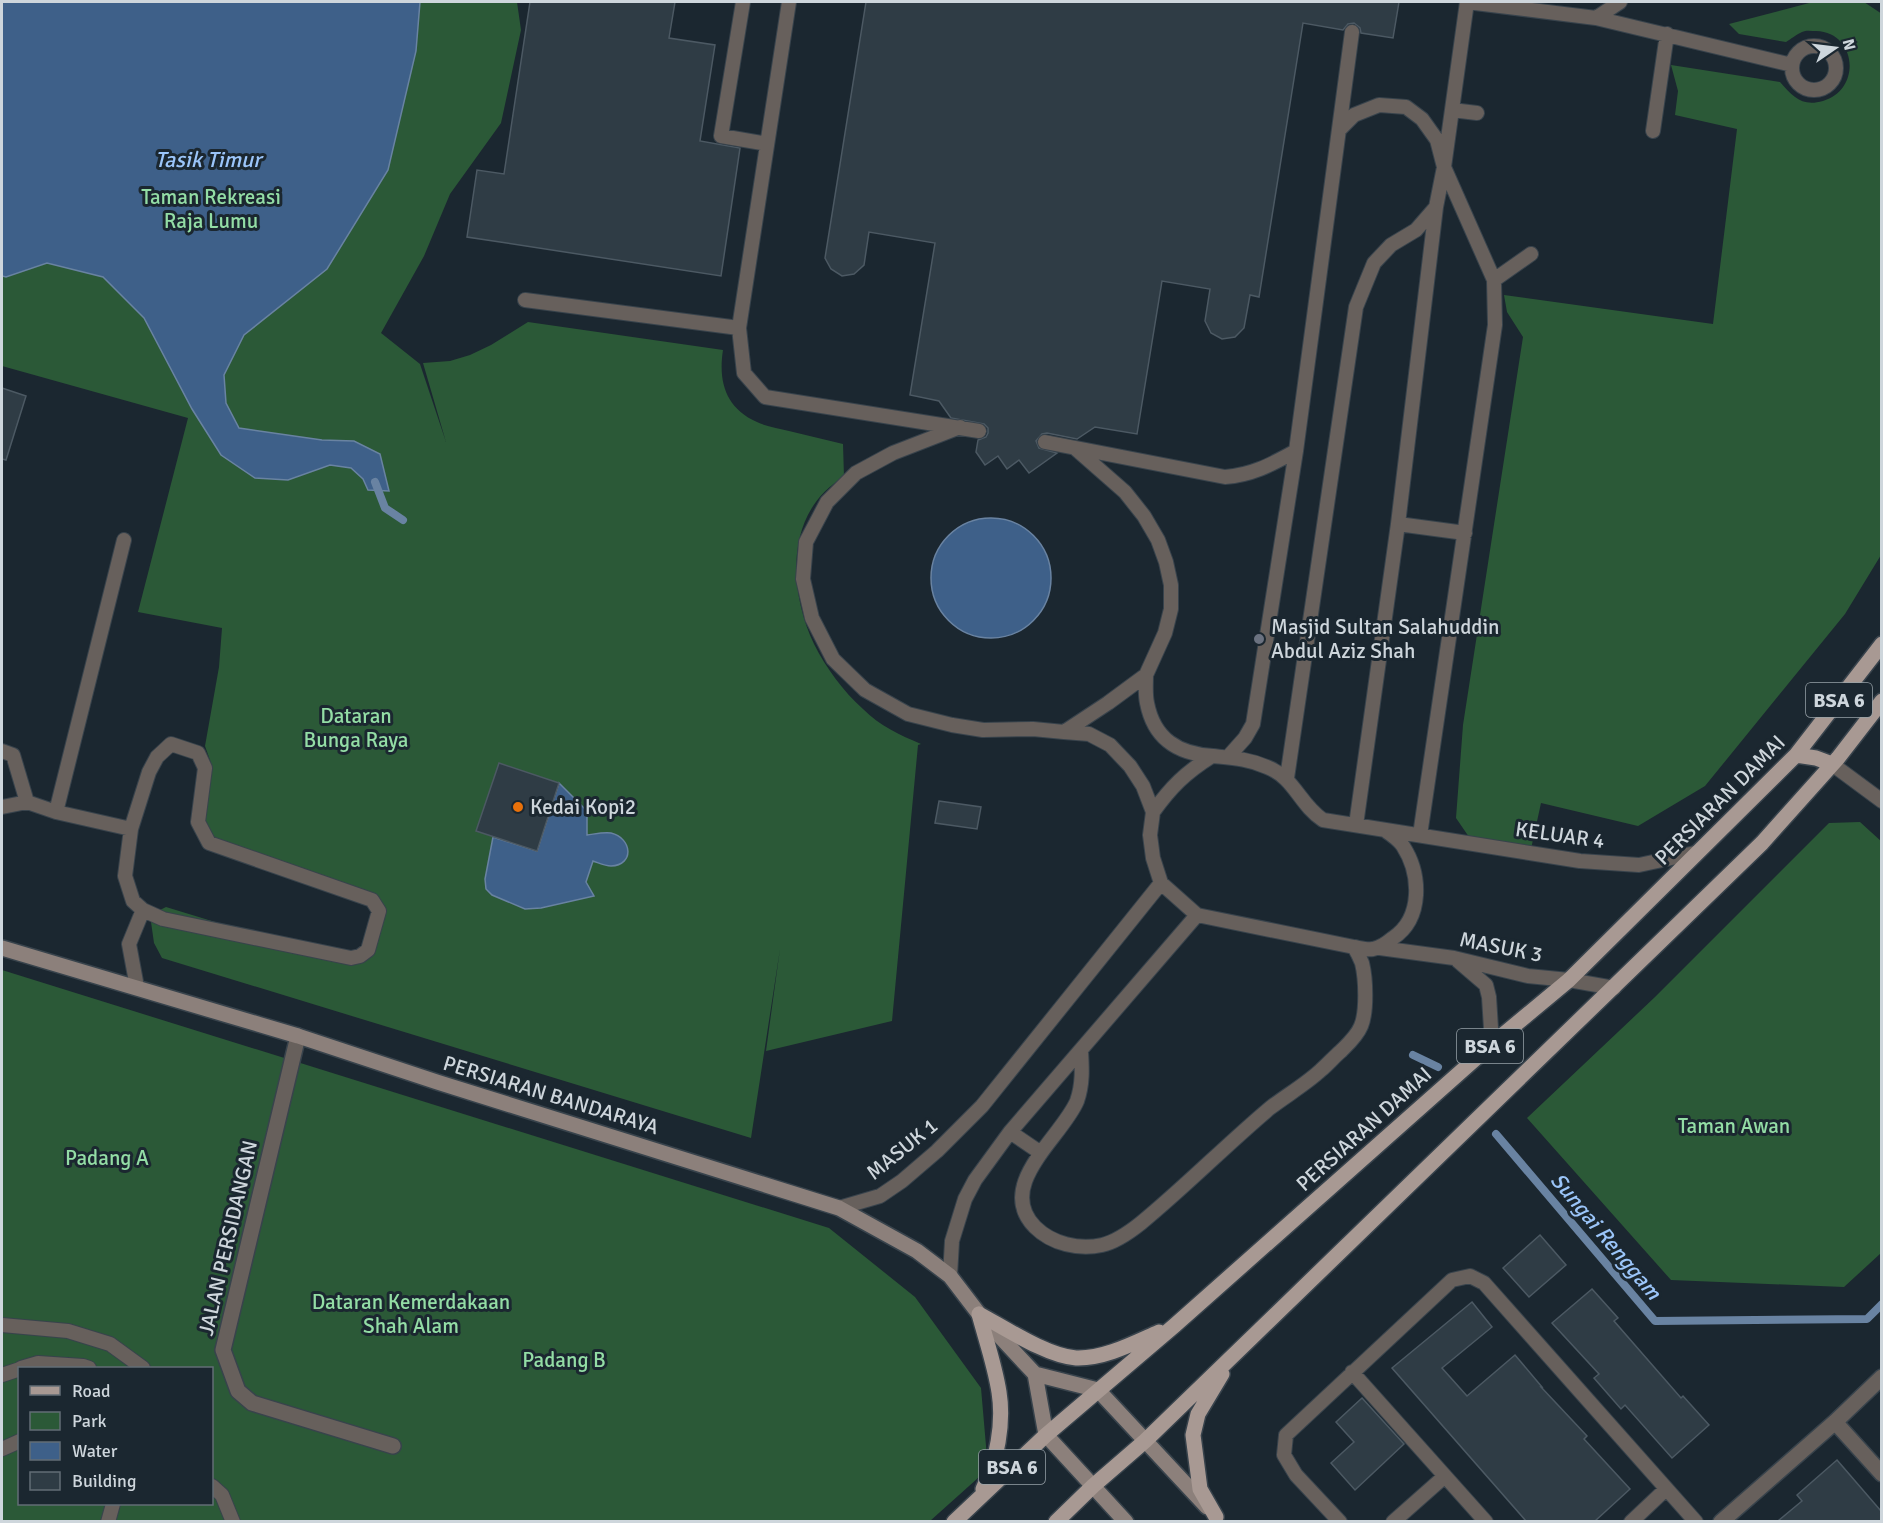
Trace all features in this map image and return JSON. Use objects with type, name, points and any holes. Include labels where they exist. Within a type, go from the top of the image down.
[{"type":"main road","name":"PERSIARAN DAMAI","points":[[954,1521],[1046,1435],[1174,1326],[1491,1044],[1569,980],[1796,755],[1881,644]]},
{"type":"main road","name":"BSA 6","points":[[1056,1521],[1146,1441],[1762,843],[1832,764],[1881,701]]},
{"type":"main road","points":[[1796,755],[1816,758],[1832,764]]},
{"type":"main road","name":"PERSIARAN BANDARAYA","points":[[2,948],[298,1036],[839,1208],[917,1251],[950,1276],[979,1314],[1035,1374]]},
{"type":"main road","points":[[979,1314],[1054,1354],[1076,1358],[1125,1347],[1174,1326]]},
{"type":"main road","points":[[978,1499],[992,1471],[1000,1426],[999,1393],[979,1314]]},
{"type":"main road","points":[[1218,1519],[1200,1489],[1193,1435],[1198,1414],[1232,1356]]},
{"type":"main road","points":[[1125,1521],[1046,1435],[1035,1374],[1098,1390],[1218,1519]]},
{"type":"street","name":"JALAN PERSIDANGAN","points":[[298,1036],[223,1350],[238,1391],[252,1403],[393,1446]]},
{"type":"street","points":[[1720,1521],[1835,1422],[1881,1377]]},
{"type":"street","points":[[1835,1422],[1881,1474]]},
{"type":"lane","points":[[743,2],[721,136],[767,144]]},
{"type":"lane","points":[[789,2],[739,328],[744,373],[765,397],[979,431]]},
{"type":"lane","points":[[1356,825],[1398,524],[1436,207],[1444,167],[1467,2],[1596,18],[1792,65]]},
{"type":"lane","points":[[1596,18],[1620,2]]},
{"type":"lane","points":[[1228,757],[1245,738],[1253,724],[1296,450],[1352,32]]},
{"type":"lane","points":[[1653,131],[1667,34]]},
{"type":"lane","points":[[1339,130],[1354,115],[1379,105],[1406,107],[1422,119],[1437,140],[1444,167],[1494,280],[1495,325],[1420,835]]},
{"type":"lane","points":[[1452,110],[1478,113]]},
{"type":"lane","points":[[1076,449],[1125,492],[1144,516],[1158,540],[1166,562],[1171,585],[1170,609],[1165,633],[1146,675],[1147,702],[1154,724],[1169,744],[1185,752],[1250,760],[1269,767],[1287,778],[1356,307],[1374,263],[1391,246],[1416,230],[1436,207]]},
{"type":"lane","points":[[1494,280],[1531,254]]},
{"type":"lane","points":[[525,300],[739,328]]},
{"type":"lane","points":[[960,427],[893,453],[856,473],[827,502],[806,542],[803,579],[812,618],[832,659],[865,690],[908,714],[983,730],[1033,729],[1089,734],[1110,745],[1130,765],[1143,786],[1153,812]]},
{"type":"lane","points":[[1045,442],[1224,477],[1242,476],[1258,471],[1296,450]]},
{"type":"lane","points":[[1398,524],[1465,533]]},
{"type":"lane","points":[[56,812],[124,540]]},
{"type":"lane","points":[[1064,732],[1146,675]]},
{"type":"lane","points":[[171,744],[198,753],[205,768],[198,822],[209,843],[363,896],[372,900],[379,911],[368,950],[360,956],[351,958],[163,920],[143,910],[133,901],[125,876],[131,829],[156,757],[171,744]]},
{"type":"lane","points":[[2,751],[13,755],[27,802]]},
{"type":"lane","points":[[950,1276],[952,1241],[965,1199],[975,1180],[1010,1132],[1197,915],[1161,883],[1153,858],[1150,835],[1153,812],[1170,787],[1212,756]]},
{"type":"lane","points":[[1832,764],[1881,801]]},
{"type":"lane","name":"KELUAR 4","points":[[1287,778],[1312,813],[1323,820],[1580,861],[1639,866],[1695,854]]},
{"type":"lane","points":[[2,807],[27,802],[56,812],[131,829]]},
{"type":"lane","points":[[1380,948],[1409,924],[1416,891],[1409,857],[1401,843],[1384,829]]},
{"type":"lane","name":"MASUK 1","points":[[839,1208],[880,1196],[902,1181],[937,1151],[982,1106],[1161,883]]},
{"type":"lane","points":[[137,987],[129,944],[143,910]]},
{"type":"lane","name":"MASUK 3","points":[[1197,915],[1370,950],[1380,948],[1454,958],[1528,976],[1614,988]]},
{"type":"lane","points":[[1081,1051],[1083,1071],[1077,1101],[1029,1171],[1022,1191],[1025,1210],[1034,1226],[1064,1245],[1085,1247],[1104,1245],[1140,1224],[1272,1107],[1320,1071],[1349,1043],[1361,1026],[1364,1009],[1365,986],[1362,962],[1354,947]]},
{"type":"lane","points":[[1454,958],[1486,985],[1489,997],[1491,1044]]},
{"type":"lane","points":[[1010,1132],[1041,1153]]},
{"type":"lane","points":[[1340,1521],[1296,1475],[1284,1455],[1286,1435],[1452,1280],[1470,1276],[1484,1283],[1696,1521]]},
{"type":"lane","points":[[2,1325],[68,1331],[110,1344],[141,1367]]},
{"type":"lane","points":[[26,1367],[38,1363],[86,1367]]},
{"type":"lane","points":[[2,1375],[18,1370]]},
{"type":"lane","points":[[1352,1372],[1486,1521]]},
{"type":"lane","points":[[2,1449],[18,1442]]},
{"type":"lane","points":[[1393,1521],[1445,1476]]},
{"type":"lane","points":[[213,1487],[222,1495],[233,1521]]},
{"type":"lane","points":[[1631,1521],[1666,1489]]},
{"type":"lane","points":[[108,1521],[112,1505]]},
{"type":"green space","name":"Taman Rekreasi Raja Lumu","points":[[2,2],[517,2],[521,30],[501,123],[450,194],[424,256],[381,333],[420,364],[446,442],[423,363],[450,361],[470,355],[528,322],[723,350],[722,373],[726,393],[731,402],[746,416],[765,425],[843,444],[844,477],[825,492],[811,510],[802,530],[797,553],[797,576],[799,599],[805,622],[814,644],[836,679],[849,695],[876,720],[921,744],[918,745],[892,1021],[766,1051],[780,949],[751,1138],[162,958],[154,943],[150,915],[166,907],[346,962],[371,953],[383,910],[212,839],[204,821],[212,766],[205,746],[219,667],[222,628],[138,612],[188,418],[2,366]],"holes":[[[499,764],[559,783],[587,811],[587,835],[593,861],[586,882],[568,902],[541,908],[525,909],[492,895],[485,879],[493,837],[477,831]]]},
{"type":"green space","points":[[1813,2],[1864,2],[1882,14],[1881,555],[1845,614],[1705,786],[1638,826],[1541,803],[1531,849],[1469,837],[1456,818],[1463,725],[1523,337],[1507,312],[1504,295],[1713,324],[1737,129],[1675,115],[1678,91],[1671,65],[1780,82],[1789,92],[1804,102],[1823,101],[1836,95],[1844,86],[1849,74],[1847,51],[1840,41],[1830,34],[1804,31],[1786,42],[1739,34],[1729,24]]},
{"type":"green space","name":"Taman Awan","points":[[1860,822],[1882,842],[1881,1253],[1844,1287],[1671,1280],[1527,1118],[1655,997],[1829,823]]},
{"type":"green space","name":"Dataran Kemerdakaan Shah Alam","points":[[2,970],[829,1228],[915,1297],[981,1388],[988,1469],[930,1521],[2,1521]]},
{"type":"water","name":"Tasik Timur","points":[[2,2],[420,2],[416,51],[388,170],[327,269],[244,335],[224,375],[226,403],[239,428],[322,440],[354,441],[380,454],[389,491],[368,490],[363,479],[351,468],[330,465],[288,480],[255,478],[221,455],[192,409],[144,318],[103,277],[47,263],[6,277],[2,276]]},
{"type":"water","points":[[991,518],[1014,523],[1033,536],[1046,555],[1051,578],[1046,601],[1033,620],[1014,633],[991,638],[968,633],[949,620],[936,601],[931,578],[936,555],[949,536],[968,523]]},
{"type":"water","points":[[559,783],[587,811],[587,835],[611,833],[618,836],[627,845],[627,856],[624,861],[611,866],[593,861],[586,882],[594,896],[541,908],[525,909],[492,895],[486,889],[485,879],[493,837],[537,851]]},
{"type":"building","points":[[530,2],[675,2],[669,38],[715,45],[700,141],[740,148],[721,276],[467,237],[477,170],[504,174]]},
{"type":"building","points":[[866,2],[1399,2],[1393,38],[1361,33],[1360,28],[1354,23],[1348,24],[1343,30],[1303,23],[1259,297],[1250,295],[1244,328],[1235,337],[1222,339],[1211,333],[1205,321],[1210,289],[1162,281],[1137,434],[1095,427],[1077,439],[1042,434],[1036,441],[1039,448],[1057,453],[1029,473],[1019,460],[1007,469],[998,456],[985,465],[976,452],[978,440],[986,437],[988,433],[988,428],[984,424],[951,418],[939,401],[910,395],[935,243],[869,232],[864,265],[854,274],[842,276],[831,269],[825,258]]},
{"type":"building","points":[[2,388],[26,396],[6,460],[2,459]]},
{"type":"building","name":"Kedai Kopi2","points":[[499,763],[559,783],[537,851],[476,831]]},
{"type":"building","points":[[939,801],[981,807],[977,829],[935,823]]},
{"type":"building","points":[[1540,1235],[1566,1265],[1529,1297],[1503,1268]]},
{"type":"building","points":[[1592,1289],[1618,1318],[1614,1321],[1681,1398],[1683,1396],[1709,1425],[1672,1458],[1625,1405],[1621,1409],[1594,1378],[1599,1374],[1552,1323]]},
{"type":"building","points":[[1472,1302],[1492,1327],[1442,1368],[1467,1396],[1515,1355],[1541,1387],[1587,1436],[1584,1439],[1630,1489],[1595,1521],[1526,1521],[1392,1368]]},
{"type":"building","points":[[1362,1398],[1404,1444],[1355,1490],[1331,1463],[1354,1442],[1336,1422]]},
{"type":"building","points":[[1837,1460],[1881,1511],[1881,1521],[1778,1521],[1802,1501],[1797,1495]]},
{"type":"waterway","name":"Sungai Renggam","points":[[375,482],[385,508],[403,520]]},
{"type":"waterway","name":"Sungai Renggam","points":[[1413,1055],[1438,1067]]},
{"type":"waterway","name":"Sungai Renggam","points":[[1496,1134],[1655,1321],[1867,1319],[1882,1304]]},
{"type":"place","name":"Masjid Sultan Salahuddin Abdul Aziz Shah","points":[[1259,639]]},
{"type":"place","name":"Kedai Kopi2","points":[[518,807]]},
{"type":"park label","name":"Dataran Bunga Raya","points":[[356,728]]},
{"type":"park label","name":"Padang A","points":[[107,1158]]},
{"type":"park label","name":"Padang B","points":[[564,1360]]}]
